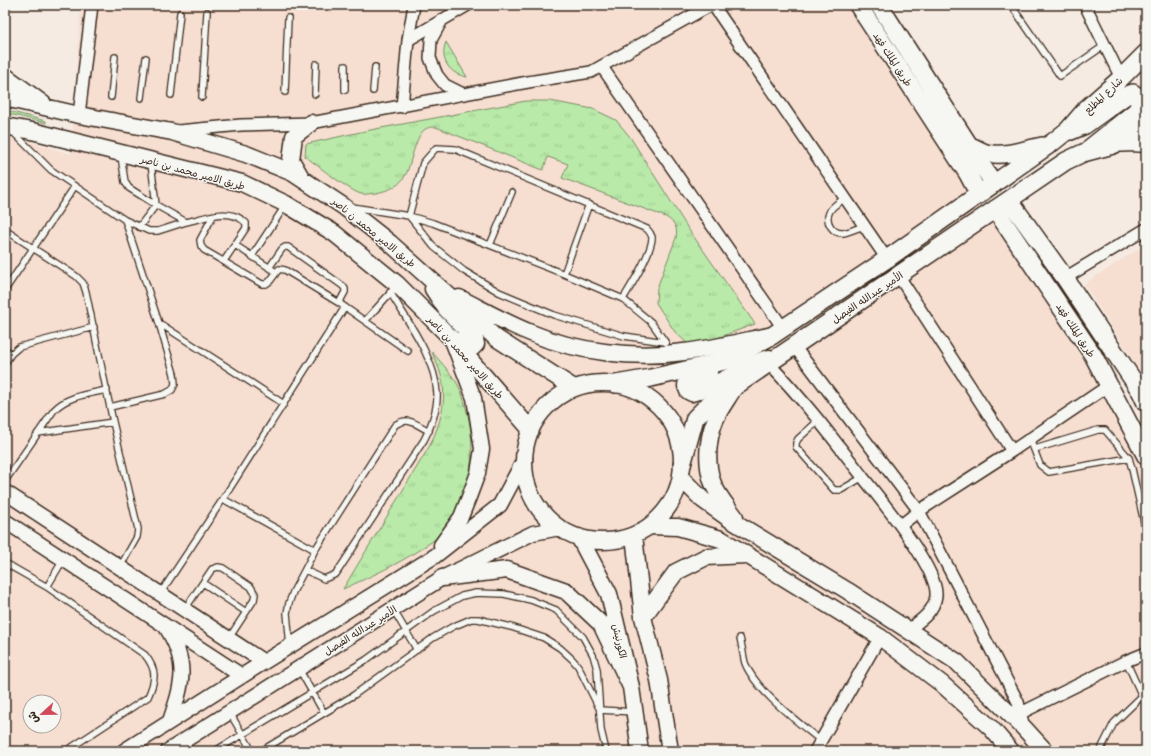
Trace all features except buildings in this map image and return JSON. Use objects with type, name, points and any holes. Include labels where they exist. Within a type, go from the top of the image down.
[{"type":"main road","name":"طريق الملك فهد","points":[[858,5],[968,174],[979,195]]},
{"type":"main road","name":"طريق الملك فهد","points":[[879,5],[994,184]]},
{"type":"main road","name":"شارع المطلع","points":[[1057,139],[1068,130],[1087,108],[1121,78],[1146,53]]},
{"type":"main road","points":[[5,76],[46,106]]},
{"type":"main road","points":[[968,145],[985,153],[998,154],[1045,146],[1085,125],[1125,96],[1133,93],[1136,95],[1140,102],[1139,107],[1135,112],[1083,153]]},
{"type":"main road","name":"طريق الامير محمد ن ناصر","points":[[5,98],[46,106],[79,115],[172,132],[246,154],[293,173],[343,206],[390,243],[496,338],[574,388]]},
{"type":"main road","points":[[302,179],[292,160],[294,136],[311,123]]},
{"type":"main road","points":[[1083,153],[1113,145],[1139,130],[1146,124]]},
{"type":"main road","name":"طريق الامير محمد بن ناصر","points":[[7,132],[32,131],[242,183],[286,204],[334,233],[451,338],[531,430]]},
{"type":"main road","name":"الأمير عبدالله الفيصل","points":[[616,384],[651,378],[729,360],[778,332],[887,259],[1057,139]]},
{"type":"main road","name":"الأمير عبدالله الفيصل","points":[[681,472],[695,418],[710,404],[1066,161],[1083,153]]},
{"type":"main road","points":[[968,174],[973,176],[978,175],[982,172],[984,167]]},
{"type":"main road","name":"طريق الملك فهد","points":[[1002,205],[1031,229],[1141,392],[1146,403]]},
{"type":"main road","name":"طريق الملك فهد","points":[[1002,205],[1017,241],[1093,356],[1146,456]]},
{"type":"main road","points":[[1017,241],[1019,231],[1023,228],[1031,229]]},
{"type":"main road","points":[[427,276],[433,290],[446,309],[475,339],[476,344],[472,348],[467,348],[451,338]]},
{"type":"main road","points":[[443,290],[532,333],[567,345],[601,352],[637,354],[669,348],[683,352],[778,332]]},
{"type":"main road","points":[[729,360],[712,371],[688,379],[686,386],[688,391],[692,393],[698,391],[716,384],[761,360],[781,355]]},
{"type":"main road","points":[[595,383],[616,384],[638,391],[656,404],[671,421],[680,442],[681,472],[674,497],[664,513],[650,526],[634,535],[616,540],[598,541],[579,537],[560,528],[540,510],[528,485],[524,458],[526,444],[531,430],[542,412],[556,398],[574,388],[595,383]]},
{"type":"main road","points":[[735,386],[718,413],[710,435],[709,461],[712,481],[724,503],[744,527]]},
{"type":"main road","points":[[681,472],[703,500],[848,591],[957,662],[1022,720],[1045,751]]},
{"type":"main road","points":[[650,526],[678,527],[721,539],[880,637],[942,684],[991,728],[1011,751]]},
{"type":"main road","points":[[634,535],[643,617],[659,680],[670,751]]},
{"type":"main road","name":"الكورنيش","points":[[579,537],[609,594],[631,687],[640,751]]},
{"type":"main road","points":[[643,617],[676,572],[706,558],[745,555]]},
{"type":"main road","points":[[442,578],[507,570],[566,591],[601,624],[631,687]]},
{"type":"street","points":[[79,115],[92,5]]},
{"type":"street","points":[[408,40],[468,5]]},
{"type":"street","points":[[172,132],[241,125],[311,123],[591,72],[712,5],[887,259]]},
{"type":"street","points":[[1085,5],[1121,78]]},
{"type":"street","points":[[402,107],[408,40],[416,6]]},
{"type":"street","points":[[442,20],[431,40],[430,58],[437,75],[445,85],[464,94]]},
{"type":"street","points":[[602,67],[778,332]]},
{"type":"street","points":[[1113,145],[1146,145]]},
{"type":"street","points":[[1065,278],[1146,229]]},
{"type":"street","points":[[898,276],[1012,451]]},
{"type":"street","points":[[430,560],[461,517],[478,473],[482,449],[474,398],[451,338]]},
{"type":"street","points":[[781,355],[787,382],[819,420],[901,526],[934,582],[936,595],[932,607],[925,618],[908,630]]},
{"type":"street","points":[[781,355],[919,511],[1018,702],[1022,720],[1126,661],[1146,653]]},
{"type":"street","points":[[901,526],[919,511],[1012,451],[1108,386]]},
{"type":"street","points":[[124,751],[264,662],[430,560],[500,505],[524,458]]},
{"type":"street","points":[[5,492],[264,662]]},
{"type":"street","points":[[5,521],[242,676]]},
{"type":"street","name":"الأمير عبدالله الفيصل","points":[[168,751],[442,578],[533,533],[560,528]]},
{"type":"street","points":[[164,624],[180,655],[183,676],[179,695],[170,721]]},
{"type":"street","points":[[818,746],[880,637]]},
{"type":"lane","points":[[1011,5],[1060,76],[1105,46]]},
{"type":"lane","points":[[202,97],[207,12]]},
{"type":"lane","points":[[171,95],[180,13]]},
{"type":"lane","points":[[285,92],[288,18]]},
{"type":"lane","points":[[111,97],[115,57]]},
{"type":"lane","points":[[141,98],[146,58]]},
{"type":"lane","points":[[315,94],[316,64]]},
{"type":"lane","points":[[345,90],[346,66]]},
{"type":"lane","points":[[372,91],[375,67]]},
{"type":"lane","points":[[7,132],[51,170],[125,220],[148,231],[158,231],[186,222],[224,213],[242,219],[246,223],[246,228],[224,261]]},
{"type":"lane","points":[[409,216],[424,163],[436,148],[455,149],[647,228],[652,236],[651,247],[623,298]]},
{"type":"lane","points":[[121,153],[125,182],[129,188],[186,222]]},
{"type":"lane","points":[[139,227],[156,205],[150,160]]},
{"type":"lane","points":[[5,290],[74,186]]},
{"type":"lane","points":[[490,245],[512,192]]},
{"type":"lane","points":[[845,198],[834,206],[828,213],[828,220],[832,229],[842,233],[864,226]]},
{"type":"lane","points":[[252,256],[286,204]]},
{"type":"lane","points":[[564,274],[589,204]]},
{"type":"lane","points":[[343,206],[409,216],[432,223],[623,298],[651,322],[669,348]]},
{"type":"lane","points":[[213,216],[200,240],[201,246],[204,250],[262,284],[266,284],[270,281],[279,269],[285,270],[339,303],[408,351]]},
{"type":"lane","points":[[409,216],[434,247],[464,272],[499,292],[554,315],[669,348]]},
{"type":"lane","points":[[110,407],[165,394],[172,390],[175,384],[174,374],[159,323],[125,220]]},
{"type":"lane","points":[[5,230],[76,276],[83,283],[138,529],[137,538],[120,567]]},
{"type":"lane","points":[[235,245],[276,272]]},
{"type":"lane","points":[[269,268],[282,249],[285,246],[288,247],[343,286],[345,292],[339,303]]},
{"type":"lane","points":[[305,570],[324,578],[336,574],[424,440],[436,408],[437,394],[434,377],[427,356],[394,288],[365,321]]},
{"type":"lane","points":[[160,594],[223,499],[345,307]]},
{"type":"lane","points":[[159,323],[284,404]]},
{"type":"lane","points":[[5,363],[11,354],[19,347],[94,327]]},
{"type":"lane","points":[[5,349],[11,354]]},
{"type":"lane","points":[[5,481],[54,410],[60,404],[68,400],[106,390]]},
{"type":"lane","points":[[290,646],[287,613],[289,603],[315,550],[395,425],[401,421],[408,420],[428,431]]},
{"type":"lane","points":[[819,420],[798,439],[796,447],[834,490],[841,490],[863,477]]},
{"type":"lane","points":[[38,433],[113,422]]},
{"type":"lane","points":[[1035,449],[1098,430],[1104,430],[1129,458],[1146,531]]},
{"type":"lane","points":[[1030,439],[1040,465],[1050,472],[1129,458]]},
{"type":"lane","points":[[223,499],[315,550]]},
{"type":"lane","points":[[47,587],[64,559]]},
{"type":"lane","points":[[5,563],[47,587],[145,655],[152,664],[154,674],[153,686],[148,697],[66,751]]},
{"type":"lane","points":[[184,610],[212,569],[218,567],[223,568],[251,588],[255,594],[254,600],[228,638]]},
{"type":"lane","points":[[203,583],[246,612]]},
{"type":"lane","points":[[216,751],[366,660],[434,611],[462,596],[476,594],[504,594],[531,600],[556,610],[583,637],[593,655],[597,669],[601,730],[606,751]]},
{"type":"lane","points":[[393,609],[417,650]]},
{"type":"lane","points":[[261,751],[354,695],[433,638],[452,627],[471,619],[478,619],[511,627],[544,638],[560,648],[578,666],[600,710]]},
{"type":"lane","points":[[740,638],[745,663],[756,681],[818,746]]},
{"type":"lane","points":[[1100,751],[1114,723],[1144,695],[1126,661]]},
{"type":"lane","points":[[299,669],[324,713]]},
{"type":"lane","points":[[600,710],[634,712]]},
{"type":"lane","points":[[229,713],[252,751]]},
{"type":"shaded area","points":[[81,5],[848,5],[1115,406],[1144,477],[1146,484],[1146,751],[5,751],[5,134],[71,154]]},
{"type":"shaded area","points":[[1146,244],[1146,367],[1140,371],[1084,284]]},
{"type":"green space","points":[[446,42],[467,77],[455,73],[447,65],[444,54]]},
{"type":"green space","points":[[526,101],[550,101],[593,109],[616,120],[630,137],[689,230],[755,324],[693,347],[687,343],[675,332],[656,303],[657,288],[676,238],[677,231],[674,223],[666,217],[562,178],[568,164],[548,157],[543,170],[436,127],[431,127],[427,128],[421,133],[407,172],[402,181],[394,187],[386,190],[376,193],[361,194],[341,183],[305,156],[306,144],[365,131]]},
{"type":"green space","points":[[5,110],[46,121],[46,123],[5,113]]},
{"type":"green space","points":[[432,352],[450,373],[459,387],[470,425],[472,443],[471,461],[463,495],[456,512],[434,540],[401,561],[343,589],[429,447],[436,430],[442,412],[444,394],[441,375]]}]
